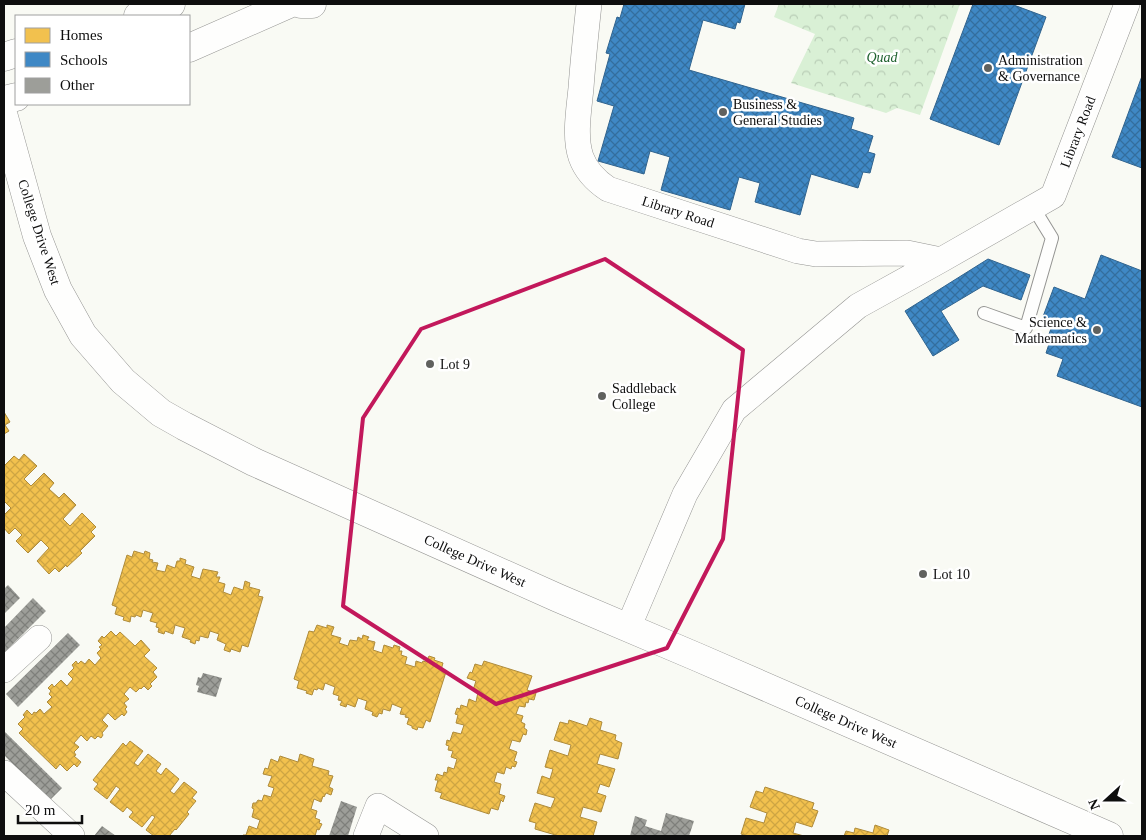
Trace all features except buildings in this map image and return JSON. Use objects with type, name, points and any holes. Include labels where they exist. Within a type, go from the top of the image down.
[{"type":"street","points":[[141,15],[171,4]]},
{"type":"street","points":[[190,48],[289,4]]},
{"type":"street","points":[[301,4],[312,4]]},
{"type":"street","name":"Library Road","points":[[589,4],[578,121],[578,140],[581,157],[596,182],[608,189],[798,251],[816,254],[907,254],[941,260]]},
{"type":"street","name":"Library Road","points":[[628,628],[685,494],[734,410],[858,306],[1053,196],[1127,4]]},
{"type":"street","name":"College Drive West","points":[[4,117],[37,236],[58,290],[83,335],[123,381],[161,413],[254,462],[558,598],[1109,836]]},
{"type":"street","points":[[4,670],[39,638]]},
{"type":"street","points":[[4,773],[72,836]]},
{"type":"street","points":[[366,836],[378,806],[426,836]]},
{"type":"lane","points":[[984,313],[1026,328],[1052,238],[1033,207]]},
{"type":"highlighted area","points":[[605,259],[743,350],[723,539],[667,648],[496,704],[343,606],[363,418],[421,329]]},
{"type":"green space","name":"Quad","points":[[779,4],[960,4],[920,115],[897,108],[886,113],[791,83],[815,34],[774,17]]},
{"type":"place","name":"Administration & Governance","points":[[988,68]]},
{"type":"place","name":"Business & General Studies","points":[[723,112]]},
{"type":"place","name":"Science & Mathematics","points":[[1097,330]]},
{"type":"place","name":"Lot 9","points":[[430,364]]},
{"type":"place","name":"Saddleback College","points":[[602,396]]},
{"type":"place","name":"Lot 10","points":[[923,574]]}]
